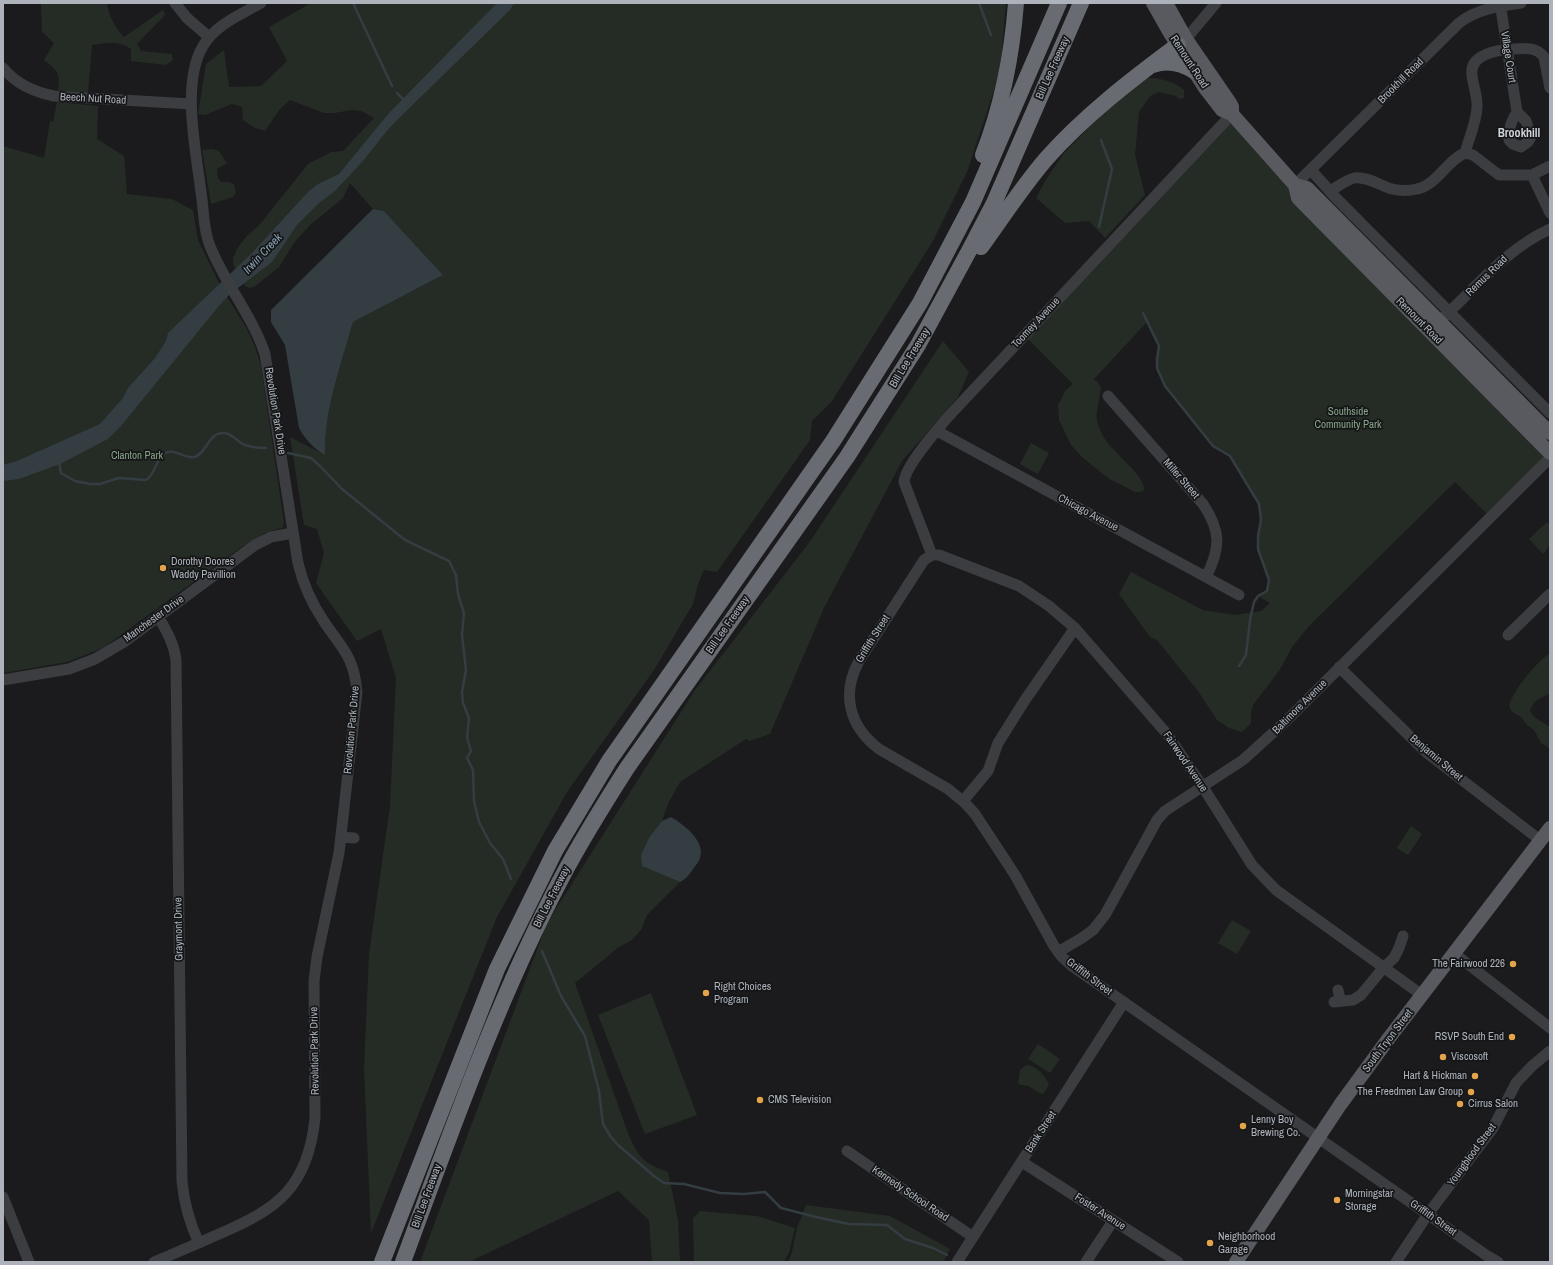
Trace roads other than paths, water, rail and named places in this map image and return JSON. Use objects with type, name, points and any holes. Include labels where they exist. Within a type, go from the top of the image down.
[{"type":"highway","points":[[920,303],[988,141],[1006,79],[1016,3]]},
{"type":"highway","name":"Bill Lee Freeway","points":[[383,1258],[497,969],[555,851],[614,755],[833,441],[920,303],[974,202],[1059,3]]},
{"type":"highway","name":"Bill Lee Freeway","points":[[403,1262],[484,1048],[510,985],[538,925],[584,838],[632,762],[863,433],[918,346],[994,203],[1081,3]]},
{"type":"highway","points":[[937,309],[1014,200],[1046,160],[1100,108],[1151,65],[1182,42]]},
{"type":"highway","points":[[1151,65],[1171,62],[1183,65],[1194,71]]},
{"type":"highway","points":[[408,1262],[420,1215]]},
{"type":"main road","name":"Remount Road","points":[[1153,3],[1230,103],[1232,114]]},
{"type":"main road","name":"Remount Road","points":[[1166,3],[1194,71],[1221,108],[1232,114],[1295,185],[1298,198],[1440,321],[1550,433]]},
{"type":"main road","name":"Remount Road","points":[[1440,321],[1550,453]]},
{"type":"main road","name":"South Tryon Street","points":[[1241,1260],[1318,1138],[1344,1100],[1422,995],[1550,828]]},
{"type":"street","points":[[175,3],[187,18],[209,37]]},
{"type":"street","name":"Revolution Park Drive","points":[[154,1262],[253,1219],[271,1207],[283,1197],[294,1184],[302,1171],[308,1156],[314,1134],[316,1118],[314,981],[317,957],[334,883],[341,837],[357,692],[353,666],[348,654],[323,620],[305,588],[298,563],[265,354],[252,321],[222,272],[209,244],[206,232],[193,132],[191,104],[198,58],[203,45],[219,27],[261,3]]},
{"type":"street","points":[[1182,42],[1216,3]]},
{"type":"street","name":"Brookhill Road","points":[[1295,185],[1459,23],[1480,11],[1501,5],[1521,3]]},
{"type":"street","name":"Village Court","points":[[1501,5],[1517,112]]},
{"type":"street","points":[[1465,153],[1476,116],[1477,107],[1472,74],[1473,64],[1479,58],[1507,49],[1528,48],[1541,52],[1546,64],[1550,88]]},
{"type":"street","name":"Beech Nut Road","points":[[3,68],[16,81],[28,88],[54,96],[191,104]]},
{"type":"street","name":"Toomey Avenue","points":[[932,555],[904,482],[904,476],[915,459],[937,431],[977,386],[1232,114]]},
{"type":"street","points":[[1330,191],[1354,178],[1360,178],[1402,191],[1418,189],[1425,187],[1456,158],[1465,153],[1473,154],[1499,174],[1532,176],[1550,166]]},
{"type":"street","points":[[1311,170],[1440,321],[1550,413]]},
{"type":"street","points":[[1532,176],[1550,213]]},
{"type":"street","name":"Remus Road","points":[[1440,321],[1508,255],[1527,241],[1550,229]]},
{"type":"street","name":"Miller Street","points":[[1108,396],[1203,504],[1210,514],[1216,532],[1216,552],[1206,577]]},
{"type":"street","name":"Chicago Avenue","points":[[937,431],[1240,595]]},
{"type":"street","name":"Baltimore Avenue","points":[[1058,952],[1093,930],[1106,915],[1157,820],[1169,808],[1252,754],[1550,458]]},
{"type":"street","name":"Manchester Drive","points":[[3,680],[50,673],[86,663],[114,648],[255,545],[271,537],[293,533]]},
{"type":"street","name":"Fairwood Avenue","points":[[932,555],[939,554],[1019,586],[1049,606],[1075,628],[1167,734],[1203,787],[1252,865],[1270,885],[1422,995]]},
{"type":"street","name":"Griffith Street","points":[[932,555],[924,560],[853,672],[850,684],[850,704],[855,723],[861,733],[869,742],[879,749],[948,789],[963,801],[975,814],[1015,874],[1058,952],[1072,966],[1498,1262]]},
{"type":"street","points":[[1508,636],[1550,594]]},
{"type":"street","name":"Graymont Drive","points":[[158,616],[171,639],[175,649],[176,660],[182,1181],[183,1198],[187,1214],[198,1243]]},
{"type":"street","points":[[963,801],[988,771],[998,743],[1025,700],[1075,628]]},
{"type":"street","name":"Benjamin Street","points":[[1339,667],[1427,753],[1540,840]]},
{"type":"street","points":[[341,837],[354,838]]},
{"type":"street","points":[[1338,990],[1340,999],[1338,1001],[1353,1000],[1361,995],[1384,967],[1394,958],[1403,936]]},
{"type":"street","points":[[1454,954],[1550,1028]]},
{"type":"street","name":"Bank Street","points":[[957,1262],[1124,1002]]},
{"type":"street","name":"Youngblood Street","points":[[1396,1262],[1428,1214],[1492,1128],[1516,1083],[1532,1066],[1550,1051]]},
{"type":"street","name":"Kennedy School Road","points":[[847,1151],[973,1237]]},
{"type":"street","name":"Foster Avenue","points":[[1022,1162],[1178,1262]]},
{"type":"street","points":[[3,1198],[29,1262]]},
{"type":"street","points":[[1086,1262],[1113,1221]]},
{"type":"water","name":"Irwin Creek","points":[[497,3],[514,3],[510,10],[396,121],[363,161],[335,191],[319,203],[297,225],[272,262],[230,294],[121,426],[108,439],[60,464],[19,479],[3,481],[3,465],[17,461],[100,424],[123,398],[128,388],[155,358],[166,341],[168,333],[253,252],[308,192],[318,184],[339,174],[389,113]]},
{"type":"water","points":[[373,209],[384,211],[443,275],[353,322],[330,404],[325,438],[325,455],[310,443],[299,428],[285,345],[271,322],[271,310]]},
{"type":"water","points":[[671,817],[697,839],[701,852],[698,862],[687,877],[680,882],[642,866],[641,855],[650,836],[662,821]]},
{"type":"waterway","points":[[353,3],[392,86]]},
{"type":"waterway","points":[[979,3],[991,35]]},
{"type":"waterway","points":[[397,93],[404,100]]},
{"type":"waterway","points":[[1099,227],[1112,169],[1101,140]]},
{"type":"waterway","points":[[1143,313],[1159,346],[1157,368],[1165,386],[1213,446],[1230,456],[1259,504],[1261,520],[1258,536],[1258,549],[1269,580],[1267,591],[1258,596],[1254,602],[1250,620],[1246,655],[1239,666]]},
{"type":"waterway","points":[[59,462],[61,473],[75,481],[100,484],[119,478],[146,480],[152,474],[159,459],[165,453],[172,452],[187,457],[194,457],[202,452],[214,436],[219,434],[227,433],[245,445],[266,448]]},
{"type":"waterway","points":[[288,453],[311,458],[342,489],[405,540],[449,561],[456,575],[458,594],[464,613],[462,635],[466,670],[462,692],[463,703],[469,718],[467,738],[471,751],[467,758],[473,770],[474,801],[479,822],[490,843],[503,859],[511,879]]},
{"type":"waterway","points":[[542,951],[561,996],[585,1036],[599,1091],[603,1124],[618,1145],[654,1176],[664,1183],[684,1184],[720,1193],[744,1194],[765,1192],[781,1208],[849,1224],[887,1225],[905,1239],[933,1248],[947,1255]]},
{"type":"place","name":"Dorothy Doores Waddy Pavillion","points":[[163,568]]},
{"type":"place","name":"The Fairwood 226","points":[[1513,964]]},
{"type":"place","name":"Right Choices Program","points":[[706,993]]},
{"type":"place","name":"RSVP South End","points":[[1512,1037]]},
{"type":"place","name":"Viscosoft","points":[[1443,1057]]},
{"type":"place","name":"Hart & Hickman","points":[[1475,1076]]},
{"type":"place","name":"The Freedmen Law Group","points":[[1471,1092]]},
{"type":"place","name":"CMS Television","points":[[760,1100]]},
{"type":"place","name":"Cirrus Salon","points":[[1460,1104]]},
{"type":"place","name":"Lenny Boy Brewing Co.","points":[[1243,1126]]},
{"type":"place","name":"Morningstar Storage","points":[[1337,1200]]},
{"type":"place","name":"Neighborhood Garage","points":[[1210,1243]]},
{"type":"district","name":"Brookhill","points":[[1519,134]]},
{"type":"park label","name":"Southside Community Park","points":[[1348,418]]},
{"type":"park label","name":"Clanton Park","points":[[137,456]]}]
